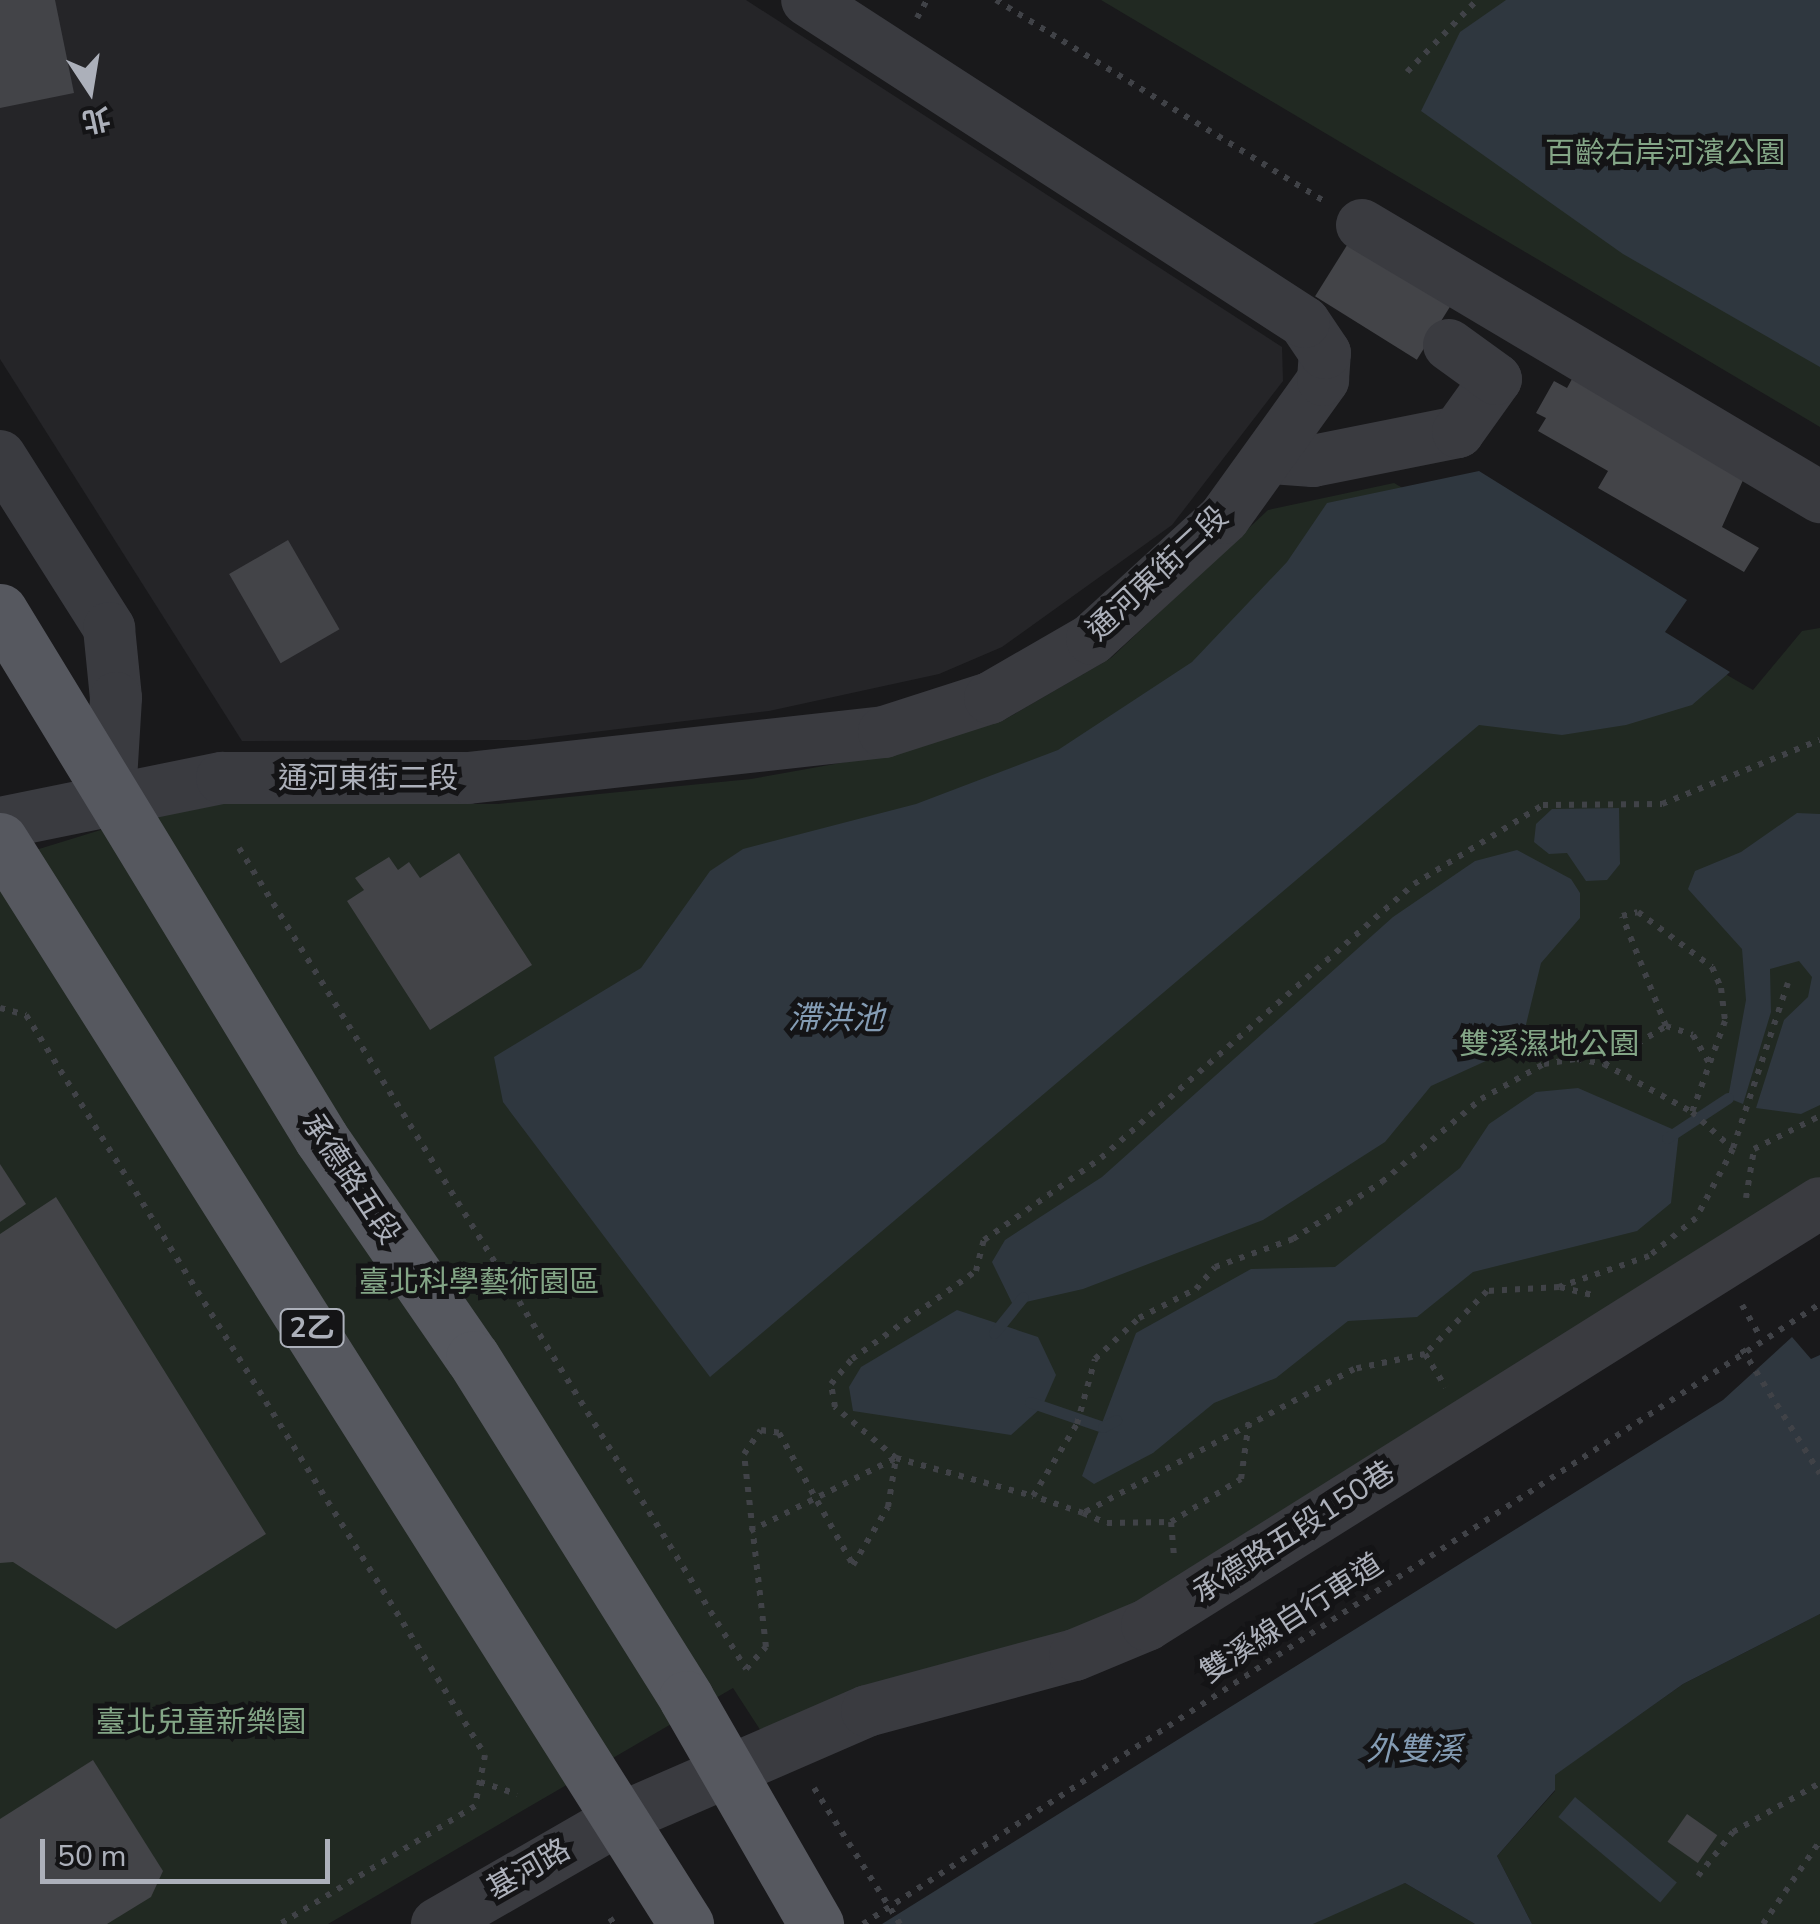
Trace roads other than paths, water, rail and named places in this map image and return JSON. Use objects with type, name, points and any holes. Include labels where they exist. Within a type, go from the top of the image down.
[{"type":"main road","name":"承德路五段","points":[[0,611],[321,1138],[493,1391],[816,1924]]},
{"type":"main road","name":"2乙","points":[[0,840],[679,1912]]},
{"type":"street","name":"通河東街二段","points":[[0,823],[110,797],[222,778],[468,778],[884,732],[990,698],[1092,638],[1224,518],[1323,380],[1325,353],[1304,322],[807,0]]},
{"type":"street","points":[[1362,225],[1820,497]]},
{"type":"street","points":[[1270,458],[1313,461],[1458,432],[1496,380],[1449,345]]},
{"type":"street","points":[[0,456],[109,628],[116,698],[110,797]]},
{"type":"street","name":"承德路五段150巷","points":[[621,1818],[728,1776],[867,1711],[1075,1654],[1147,1625],[1820,1203]]},
{"type":"street","name":"基河路","points":[[437,1924],[621,1818]]},
{"type":"water","name":"百齡右岸河濱公園","points":[[1506,0],[1820,0],[1820,367],[1623,254],[1421,111],[1460,32]]},
{"type":"water","name":"滯洪池","points":[[1479,471],[1687,600],[1665,632],[1730,672],[1692,705],[1626,725],[1562,735],[1479,725],[710,1377],[503,1102],[494,1057],[641,968],[710,871],[743,849],[916,804],[1058,750],[1192,662],[1287,562],[1327,503]]},
{"type":"water","points":[[1619,808],[1620,864],[1607,880],[1586,881],[1567,853],[1549,854],[1534,842],[1536,824],[1552,809]]},
{"type":"water","points":[[1797,813],[1820,814],[1820,1105],[1801,1114],[1756,1108],[1784,1020],[1808,997],[1812,977],[1799,961],[1770,969],[1771,1012],[1743,1104],[1728,1098],[1746,1000],[1742,949],[1688,889],[1695,871],[1741,852]]},
{"type":"water","points":[[1517,850],[1571,879],[1580,893],[1580,918],[1541,963],[1521,1045],[1431,1086],[1385,1142],[1263,1220],[1083,1289],[1013,1305],[992,1262],[1005,1240],[1102,1177],[1393,917],[1475,861]]},
{"type":"water","points":[[1578,1088],[1679,1132],[1671,1203],[1637,1231],[1473,1272],[1417,1317],[1348,1321],[1276,1378],[1214,1403],[1153,1453],[1094,1484],[1082,1476],[1136,1333],[1251,1269],[1335,1267],[1460,1168],[1489,1124],[1536,1092]]},
{"type":"water","points":[[957,1310],[1038,1337],[1056,1375],[1042,1407],[1011,1435],[853,1411],[849,1387],[861,1367]]},
{"type":"water","name":"外雙溪","points":[[1792,1337],[1811,1359],[1820,1355],[1820,1614],[1683,1684],[1555,1775],[1555,1790],[1497,1856],[1532,1924],[1475,1924],[1405,1883],[1313,1924],[882,1924],[1723,1400]]},
{"type":"water","points":[[1575,1797],[1677,1882],[1660,1902],[1558,1817]]},
{"type":"waterway","points":[[1667,1138],[1728,1098]]},
{"type":"waterway","points":[[994,1333],[1023,1297]]},
{"type":"waterway","points":[[1030,1402],[1103,1427],[1116,1420]]},
{"type":"park label","name":"雙溪濕地公園","points":[[1549,1045]]},
{"type":"park label","name":"臺北科學藝術園區","points":[[479,1283]]},
{"type":"park label","name":"臺北兒童新樂園","points":[[201,1723]]}]
